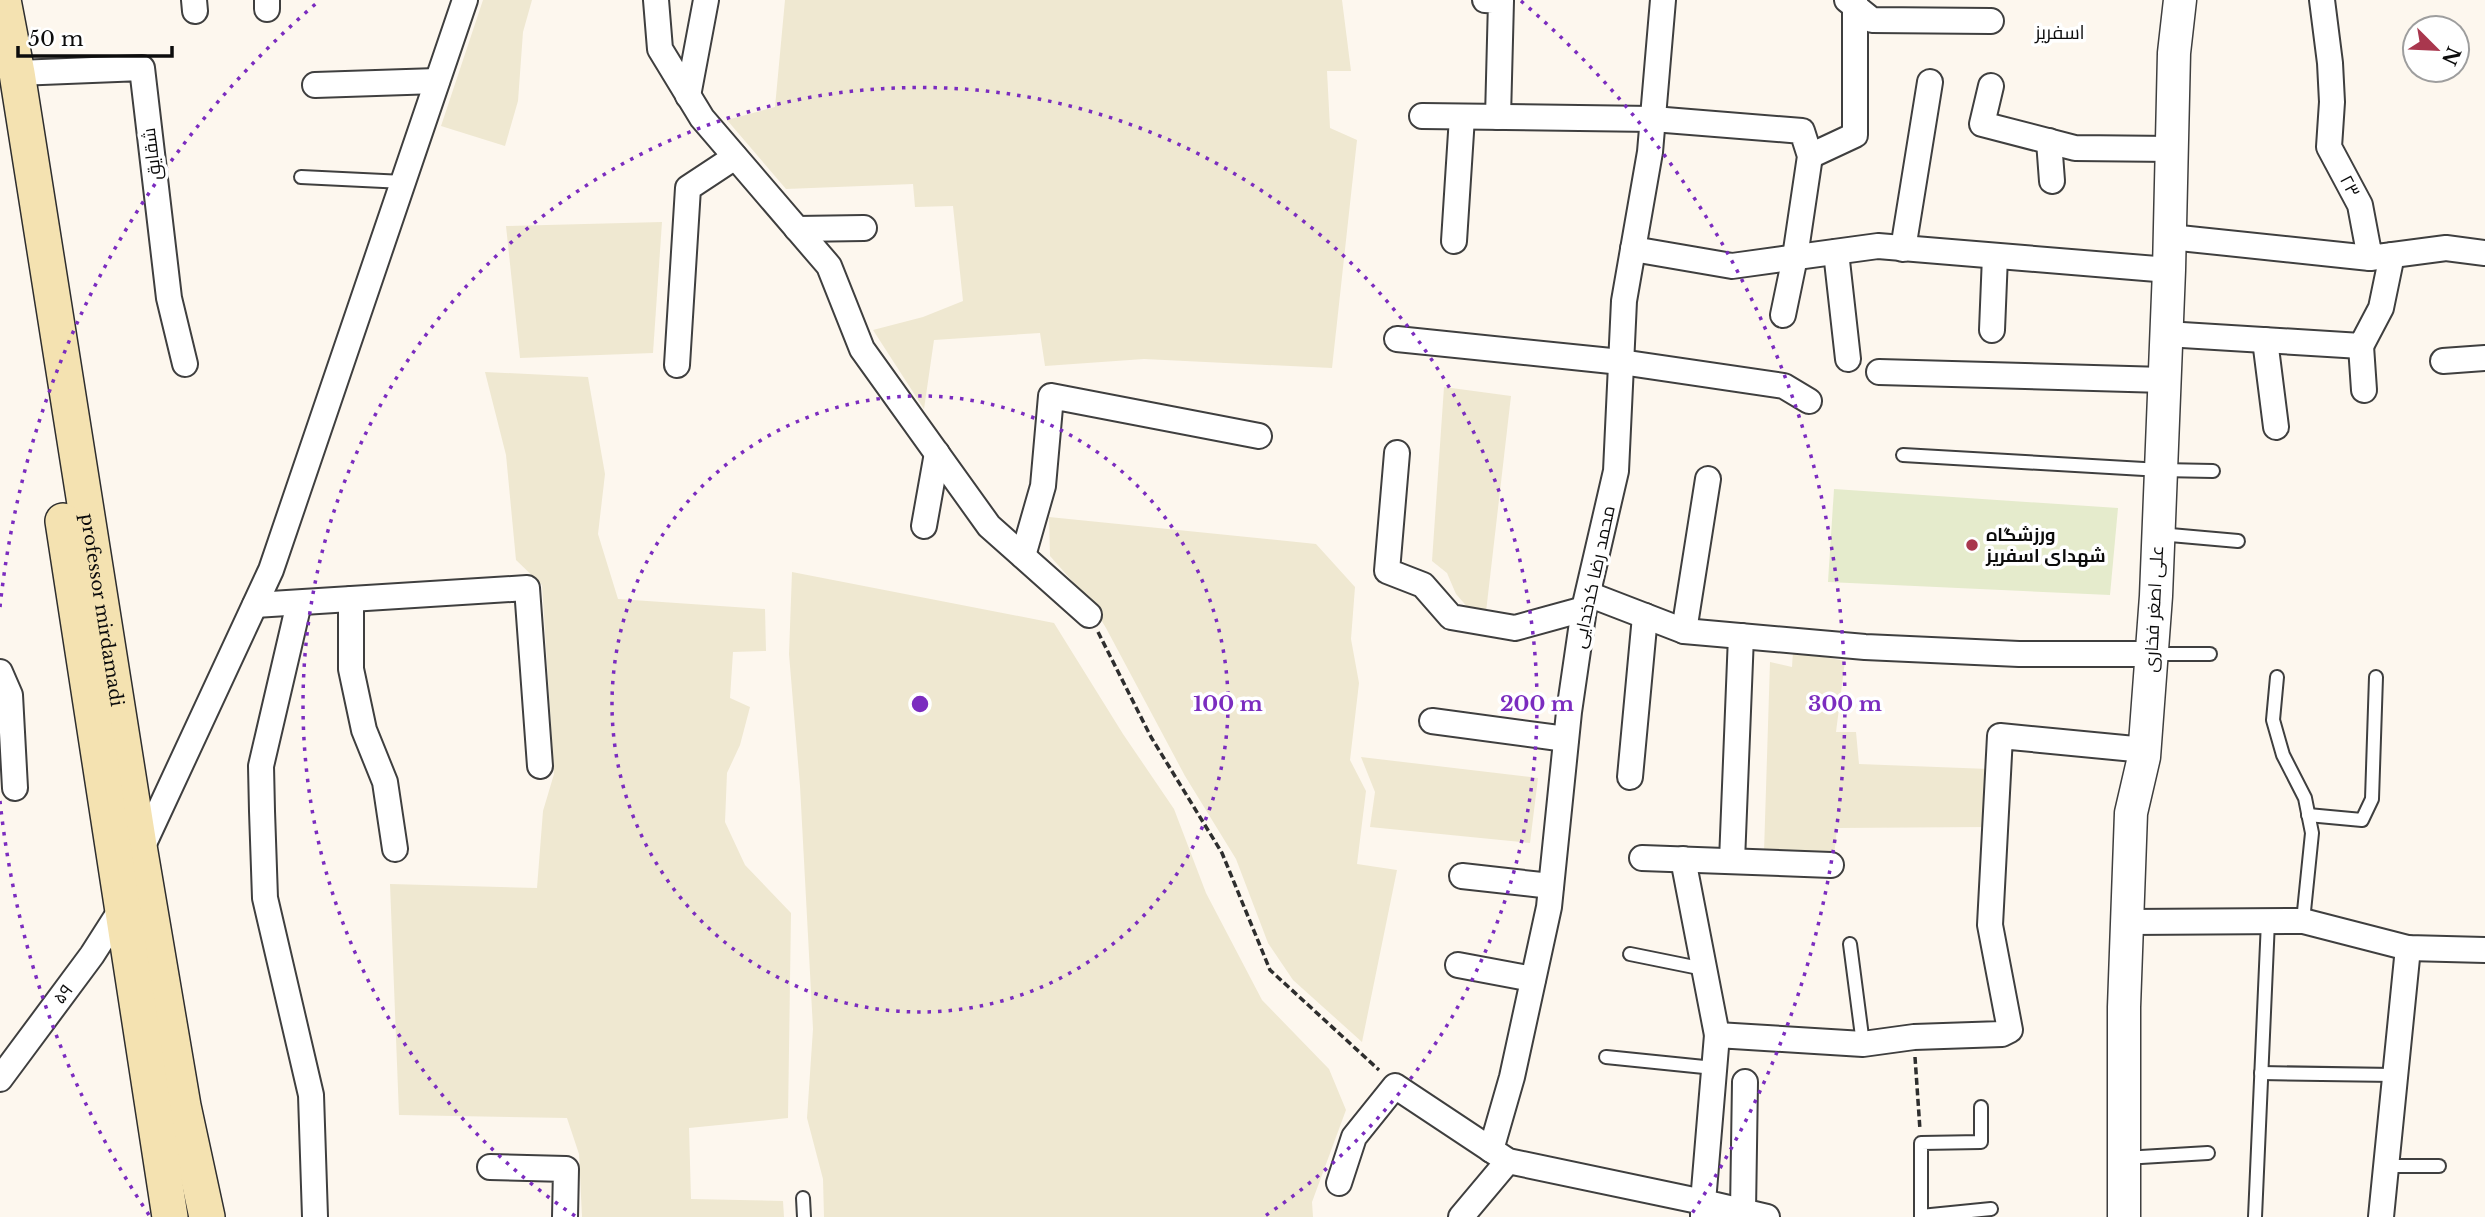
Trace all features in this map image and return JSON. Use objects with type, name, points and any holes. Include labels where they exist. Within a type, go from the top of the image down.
[{"type":"main road","name":"professor mirdamadi","points":[[3,0],[17,73],[140,852],[183,1105],[207,1217]]},
{"type":"main road","name":"professor mirdamadi","points":[[0,109],[170,1217]]},
{"type":"street","points":[[140,852],[276,558],[465,0]]},
{"type":"street","points":[[656,0],[660,49],[702,118],[830,266],[862,349],[989,526],[1089,615]]},
{"type":"street","points":[[688,96],[706,0]]},
{"type":"street","points":[[1485,0],[1502,1],[1498,117]]},
{"type":"street","name":"محمد رضا کدخدایی","points":[[1500,1155],[1512,1077],[1549,906],[1566,739],[1586,601],[1616,471],[1624,301],[1650,152],[1663,0]]},
{"type":"street","name":"علی اصغر فخاری","points":[[2124,1217],[2124,1007],[2131,813],[2145,750],[2152,654],[2169,270],[2174,53],[2180,0]]},
{"type":"street","name":"۲۳","points":[[2322,0],[2332,102],[2329,147],[2360,205],[2381,257]]},
{"type":"street","points":[[1810,156],[1855,135],[1852,2]]},
{"type":"street","points":[[1852,2],[1872,20],[1904,10],[1991,21]]},
{"type":"street","name":"شقایق","points":[[17,73],[142,68],[169,298],[185,364]]},
{"type":"street","points":[[315,85],[438,81]]},
{"type":"street","points":[[1903,248],[1930,82]]},
{"type":"street","points":[[1991,86],[1982,124],[2075,148],[2172,149]]},
{"type":"street","points":[[1422,116],[1653,119],[1802,131],[1810,156],[1783,316]]},
{"type":"street","points":[[1454,241],[1462,117]]},
{"type":"street","points":[[2049,141],[2052,181]]},
{"type":"street","points":[[677,365],[688,188],[735,157]]},
{"type":"street","points":[[797,229],[864,228]]},
{"type":"street","points":[[2170,237],[2381,257],[2446,248],[2485,253]]},
{"type":"street","points":[[1633,249],[1732,266],[1878,246],[2169,270]]},
{"type":"street","points":[[1836,252],[1848,359]]},
{"type":"street","points":[[1992,330],[1995,256]]},
{"type":"street","points":[[2364,390],[2361,345],[2381,308],[2381,257]]},
{"type":"street","points":[[2166,334],[2361,345]]},
{"type":"street","points":[[1398,339],[1621,362],[1784,386],[1809,401]]},
{"type":"street","points":[[2266,340],[2276,426]]},
{"type":"street","points":[[2444,360],[2485,358]]},
{"type":"street","points":[[1879,372],[2164,380]]},
{"type":"street","points":[[1023,556],[1043,486],[1051,396],[1259,436]]},
{"type":"street","points":[[923,526],[937,453]]},
{"type":"street","points":[[1397,453],[1387,571],[1423,585],[1451,617],[1515,628],[1586,601],[1645,616],[1684,631],[1865,647],[2006,654],[2152,654]]},
{"type":"street","points":[[1684,631],[1709,479]]},
{"type":"street","points":[[256,605],[527,588],[540,766]]},
{"type":"street","points":[[351,599],[351,669],[364,730],[385,782],[395,849]]},
{"type":"street","points":[[299,603],[261,766],[261,800],[265,898],[312,1095],[315,1217]]},
{"type":"street","points":[[1630,777],[1645,616]]},
{"type":"street","points":[[1732,861],[1741,636]]},
{"type":"street","points":[[0,672],[10,695],[15,788]]},
{"type":"street","points":[[1432,721],[1566,739]]},
{"type":"street","points":[[1717,1035],[1863,1044],[1914,1037],[2002,1034],[2010,1030],[1990,925],[2000,736],[2145,750]]},
{"type":"street","points":[[1642,858],[1831,865]]},
{"type":"street","points":[[1683,859],[1717,1035],[1703,1209]]},
{"type":"street","points":[[1462,876],[1551,886]]},
{"type":"street","name":"۵۹","points":[[0,1079],[92,955],[122,908]]},
{"type":"street","points":[[2129,922],[2303,920],[2408,948],[2485,950]]},
{"type":"street","points":[[2381,1217],[2408,948]]},
{"type":"street","points":[[1458,965],[1533,979]]},
{"type":"street","points":[[1339,1183],[1354,1137],[1395,1086],[1500,1155],[1703,1209],[1755,1214],[1745,1082]]},
{"type":"street","points":[[1461,1217],[1500,1155]]},
{"type":"street","points":[[490,1167],[566,1169],[565,1217]]},
{"type":"lane","points":[[301,177],[404,182]]},
{"type":"lane","points":[[1903,454],[2213,471]]},
{"type":"lane","points":[[2158,534],[2238,541]]},
{"type":"lane","points":[[2152,654],[2210,654]]},
{"type":"lane","points":[[2277,677],[2273,719],[2283,755],[2305,798],[2312,833],[2303,920]]},
{"type":"lane","points":[[2308,815],[2362,820],[2372,799],[2376,677]]},
{"type":"lane","points":[[2255,1217],[2268,921]]},
{"type":"lane","points":[[1850,944],[1863,1044]]},
{"type":"lane","points":[[1630,954],[1704,970]]},
{"type":"lane","points":[[1606,1057],[1714,1068]]},
{"type":"lane","points":[[2261,1073],[2394,1075]]},
{"type":"lane","points":[[1981,1107],[1980,1142],[1921,1143],[1921,1217],[1991,1209]]},
{"type":"lane","points":[[2123,1158],[2208,1153]]},
{"type":"lane","points":[[2385,1166],[2439,1166]]},
{"type":"lane","points":[[803,1198],[804,1217]]},
{"type":"path","points":[[1089,615],[1152,737],[1222,853],[1270,970],[1395,1086]]},
{"type":"path","points":[[1914,1037],[1921,1143]]},
{"type":"shaded area","points":[[483,0],[532,0],[523,32],[518,101],[505,146],[441,126]]},
{"type":"shaded area","points":[[785,0],[1342,0],[1351,71],[1327,71],[1330,128],[1357,140],[1332,368],[1144,359],[1045,366],[1040,333],[934,340],[924,409],[873,330],[923,317],[963,301],[953,206],[915,207],[913,184],[786,189],[727,120],[775,107]]},
{"type":"shaded area","points":[[662,222],[653,353],[520,358],[506,226]]},
{"type":"shaded area","points":[[485,372],[588,377],[605,474],[598,534],[618,599],[765,609],[766,651],[733,652],[730,698],[750,707],[740,745],[727,773],[725,822],[745,865],[791,913],[788,1118],[689,1128],[691,1199],[783,1201],[784,1217],[582,1217],[579,1154],[567,1118],[399,1115],[390,884],[537,888],[543,811],[554,774],[542,585],[516,560],[506,455]]},
{"type":"shaded area","points":[[1444,387],[1511,396],[1486,612],[1470,610],[1456,594],[1447,573],[1432,561]]},
{"type":"shaded area","points":[[1049,517],[1316,544],[1355,587],[1351,639],[1359,683],[1350,760],[1366,791],[1357,864],[1397,870],[1362,1042],[1293,980],[1268,943],[1236,859],[1185,776],[1106,628],[1089,600],[1050,556]]},
{"type":"shaded area","points":[[792,572],[1054,623],[1123,734],[1174,809],[1206,893],[1262,1000],[1329,1069],[1346,1110],[1312,1202],[1313,1217],[824,1217],[823,1179],[807,1118],[813,1029],[800,786],[789,654]]},
{"type":"shaded area","points":[[1793,651],[1845,661],[1836,732],[1856,732],[1859,764],[1989,769],[1988,827],[1837,828],[1834,856],[1764,852],[1770,662],[1792,667]]},
{"type":"shaded area","points":[[1361,757],[1538,778],[1530,843],[1370,827],[1375,792]]},
{"type":"green space","name":"ورزشگاه شهدای اسفریز","points":[[1834,489],[2118,508],[2110,595],[1828,582]]},
{"type":"place","name":"ورزشگاه شهدای اسفریز","points":[[1972,545]]},
{"type":"district","name":"اسفریز","points":[[2060,32]]}]
